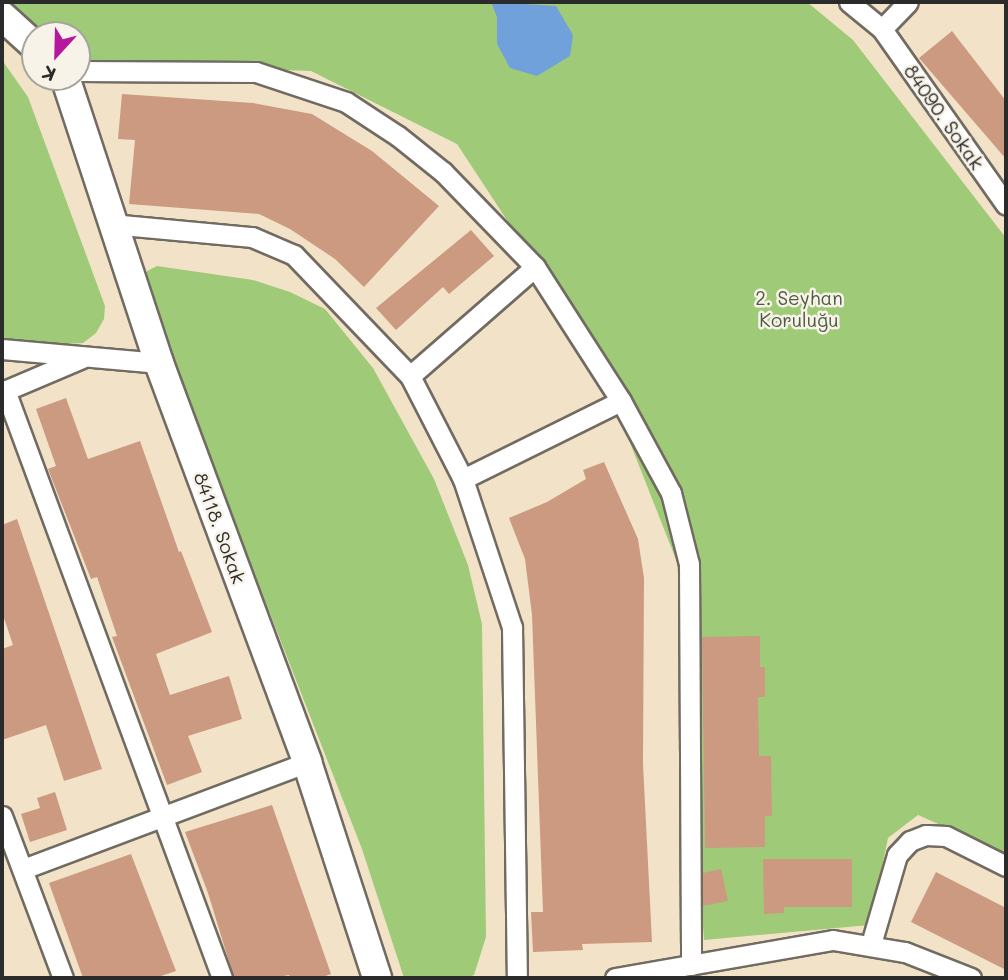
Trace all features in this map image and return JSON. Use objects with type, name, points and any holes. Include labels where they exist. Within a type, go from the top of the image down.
[{"type":"main road","points":[[2,16],[21,33]]},
{"type":"main road","name":"84118. Sokak","points":[[69,91],[159,363],[307,762],[377,978]]},
{"type":"street","name":"84090. Sokak","points":[[849,2],[882,29],[1006,205]]},
{"type":"street","points":[[882,29],[908,2]]},
{"type":"street","points":[[91,71],[256,72],[346,102],[398,136],[443,172],[535,267],[621,401],[671,493],[689,564],[691,965]]},
{"type":"street","points":[[111,224],[252,237],[294,255],[410,376],[463,479],[512,627],[517,978]]},
{"type":"street","points":[[410,376],[535,267]]},
{"type":"street","points":[[2,349],[159,363]]},
{"type":"street","points":[[86,356],[4,391],[222,978]]},
{"type":"street","points":[[463,479],[621,401]]},
{"type":"street","points":[[23,869],[162,814],[307,762]]},
{"type":"street","points":[[2,816],[63,978]]},
{"type":"street","points":[[871,944],[897,855],[911,841],[926,835],[946,836],[1006,866]]},
{"type":"street","points":[[615,978],[833,940],[871,944],[905,952],[971,978]]},
{"type":"green space","name":"2. Seyhan Koruluğu","points":[[2,2],[807,2],[853,40],[1006,238],[1006,854],[918,815],[888,838],[870,925],[704,940],[677,562],[595,354],[457,144],[311,71],[91,63],[91,21],[21,23],[2,6]]},
{"type":"green space","points":[[2,60],[21,91],[28,97],[105,306],[104,319],[96,333],[83,343],[2,339]]},
{"type":"green space","points":[[157,266],[253,280],[290,292],[325,309],[373,368],[434,479],[468,565],[482,624],[486,937],[474,975],[467,978],[404,978],[362,849],[142,286],[147,271]]},
{"type":"water","points":[[491,2],[556,6],[573,35],[570,56],[537,76],[510,68],[497,44],[497,17]]},
{"type":"building","points":[[952,31],[1006,101],[1006,159],[919,58]]},
{"type":"building","points":[[122,94],[253,103],[312,114],[372,151],[439,206],[364,287],[335,259],[290,229],[259,214],[129,204],[135,140],[118,139]]},
{"type":"building","points":[[471,230],[494,256],[449,294],[443,287],[396,330],[376,308]]},
{"type":"building","points":[[66,398],[88,459],[140,441],[179,552],[181,551],[212,632],[156,654],[170,695],[229,676],[242,719],[188,736],[202,772],[167,785],[112,637],[117,636],[97,577],[91,579],[48,469],[56,466],[36,409]]},
{"type":"building","points":[[604,462],[638,539],[644,578],[643,764],[652,942],[582,944],[583,950],[533,952],[531,912],[543,912],[532,615],[525,559],[509,518],[547,502],[586,479],[583,470]]},
{"type":"building","points":[[17,519],[102,769],[64,781],[46,725],[2,740],[2,649],[13,645],[2,612],[2,525]]},
{"type":"building","points":[[760,636],[760,667],[765,667],[765,697],[758,697],[759,756],[771,756],[772,816],[765,816],[765,847],[705,848],[702,637]]},
{"type":"building","points":[[55,792],[67,830],[30,842],[21,814],[40,808],[37,798]]},
{"type":"building","points":[[272,805],[331,974],[320,978],[290,978],[289,975],[274,978],[234,978],[208,893],[185,832]]},
{"type":"building","points":[[131,854],[176,971],[155,978],[83,978],[49,883]]},
{"type":"building","points":[[763,859],[852,859],[852,907],[784,907],[784,913],[764,914]]},
{"type":"building","points":[[721,869],[728,901],[703,906],[703,873]]},
{"type":"building","points":[[936,872],[1006,908],[1006,970],[911,922]]}]
